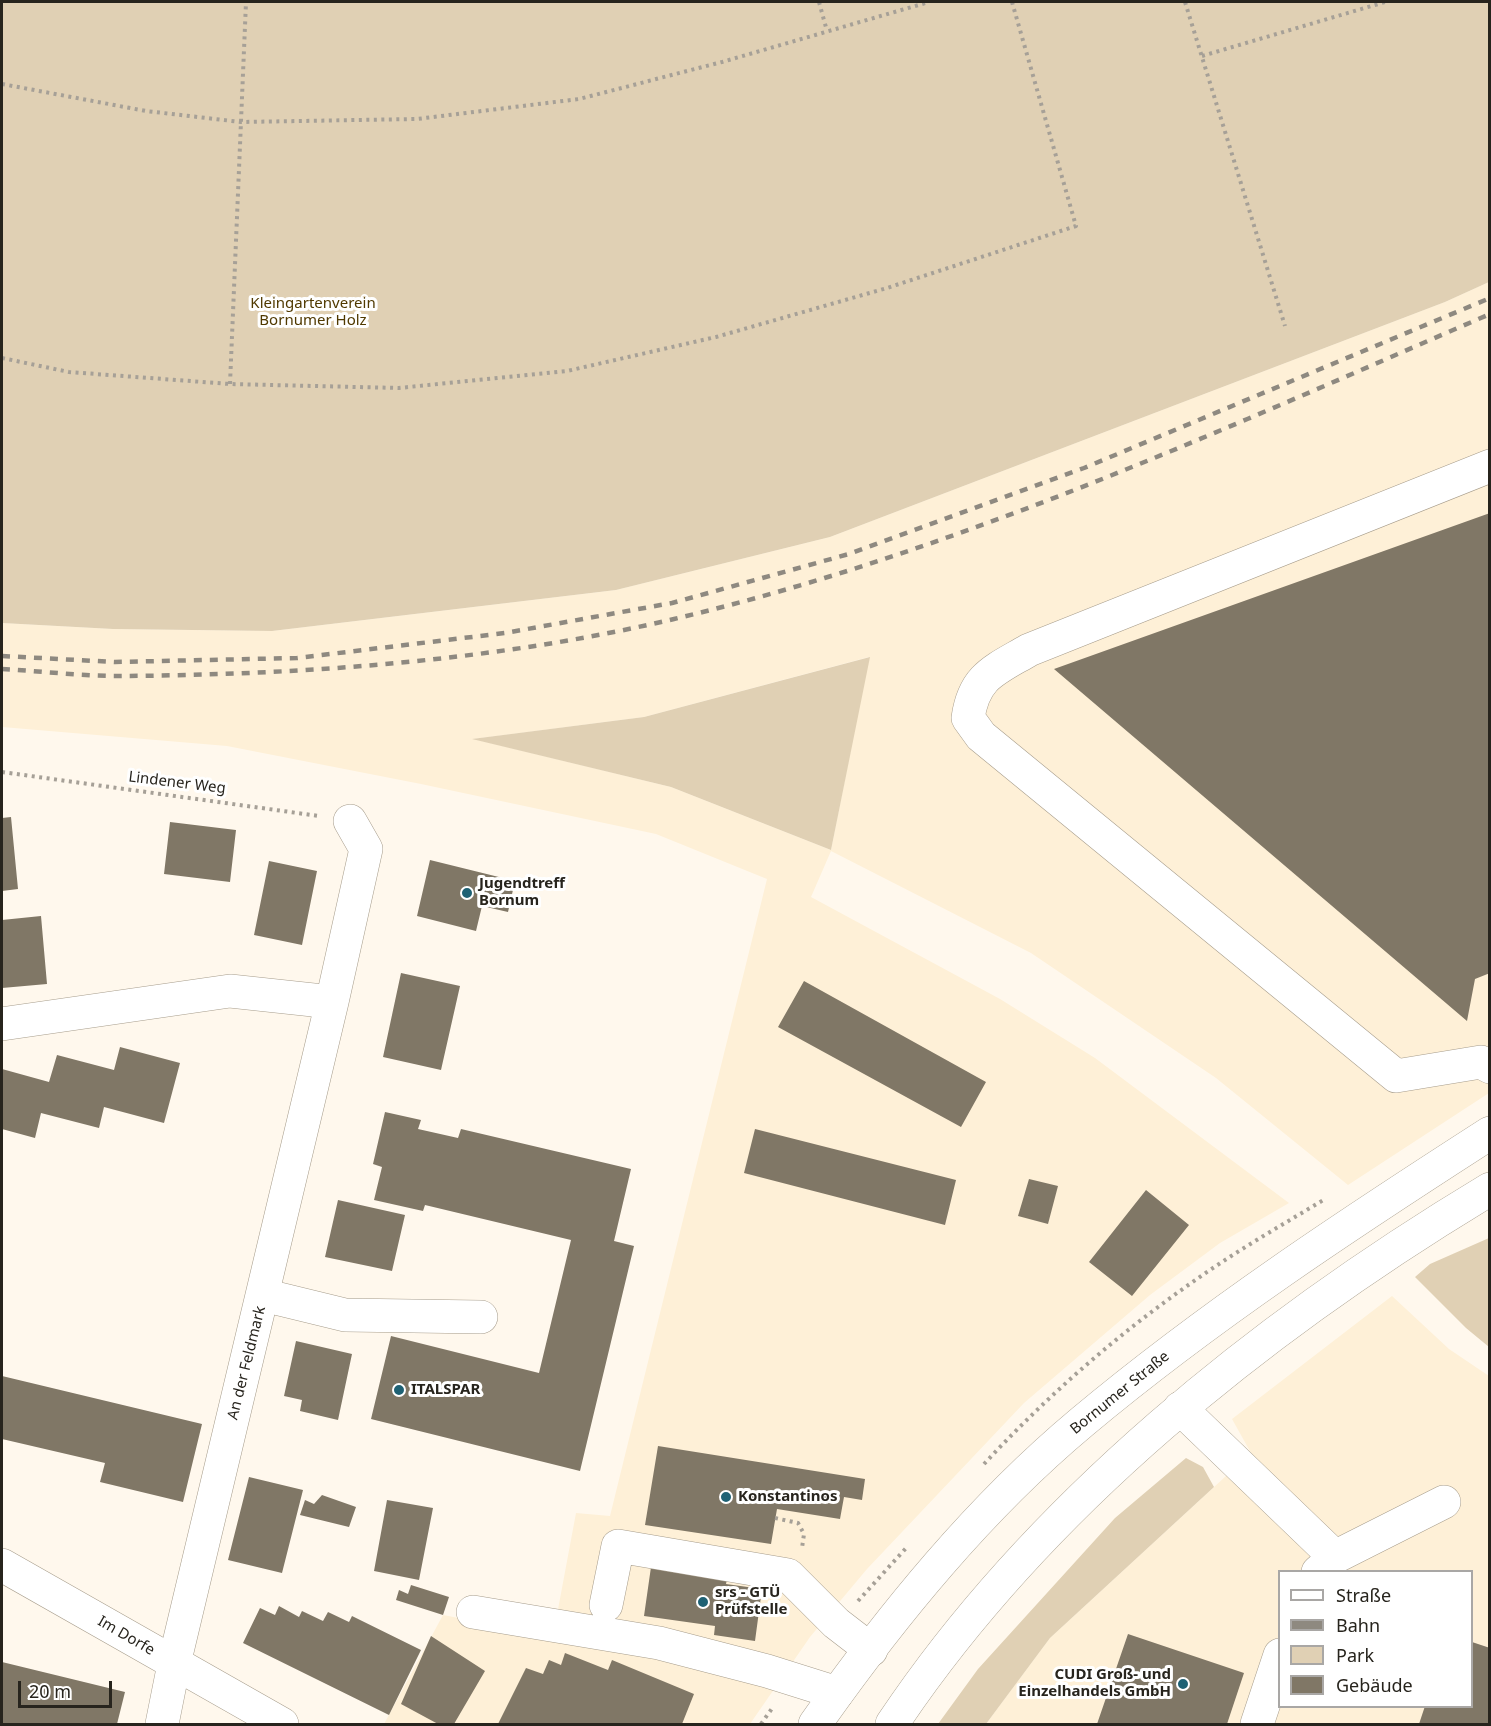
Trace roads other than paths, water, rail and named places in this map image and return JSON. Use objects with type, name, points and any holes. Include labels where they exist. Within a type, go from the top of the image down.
[{"type":"main road","points":[[1490,466],[1029,650],[996,669],[977,687],[971,696],[968,718],[981,736],[1395,1076],[1481,1062],[1490,1067]]},
{"type":"main road","name":"An der Feldmark","points":[[162,1725],[174,1664],[263,1295],[366,849],[350,821]]},
{"type":"main road","points":[[2,1024],[230,991],[332,1002]]},
{"type":"main road","name":"Bornumer Straße","points":[[815,1725],[837,1693],[946,1555],[1081,1423],[1237,1300],[1490,1132]]},
{"type":"main road","points":[[892,1725],[922,1679],[992,1593],[1124,1458],[1180,1408],[1282,1327],[1405,1240],[1490,1190]]},
{"type":"main road","points":[[263,1295],[345,1315],[481,1317]]},
{"type":"main road","points":[[1180,1408],[1326,1564],[1443,1502]]},
{"type":"main road","points":[[606,1605],[618,1546],[788,1575],[836,1623],[871,1650]]},
{"type":"main road","name":"Im Dorfe","points":[[2,1566],[282,1725]]},
{"type":"main road","points":[[473,1612],[659,1643],[767,1671],[837,1693]]},
{"type":"main road","points":[[1257,1725],[1278,1661]]},
{"type":"railway","points":[[2,656],[115,662],[297,658],[505,633],[672,603],[849,554],[1084,468],[1490,298]]},
{"type":"railway","points":[[2,669],[118,676],[327,669],[398,663],[538,645],[674,619],[779,591],[883,559],[1088,485],[1490,314]]},
{"type":"place","name":"Jugendtreff Bornum","points":[[467,893]]},
{"type":"place","name":"ITALSPAR","points":[[399,1390]]},
{"type":"place","name":"Konstantinos","points":[[726,1497]]},
{"type":"place","name":"srs - GTÜ Prüfstelle","points":[[703,1602]]},
{"type":"place","name":"CUDI Groß- und Einzelhandels GmbH","points":[[1183,1684]]},
{"type":"park label","name":"Kleingartenverein Bornumer Holz","points":[[313,312]]}]
